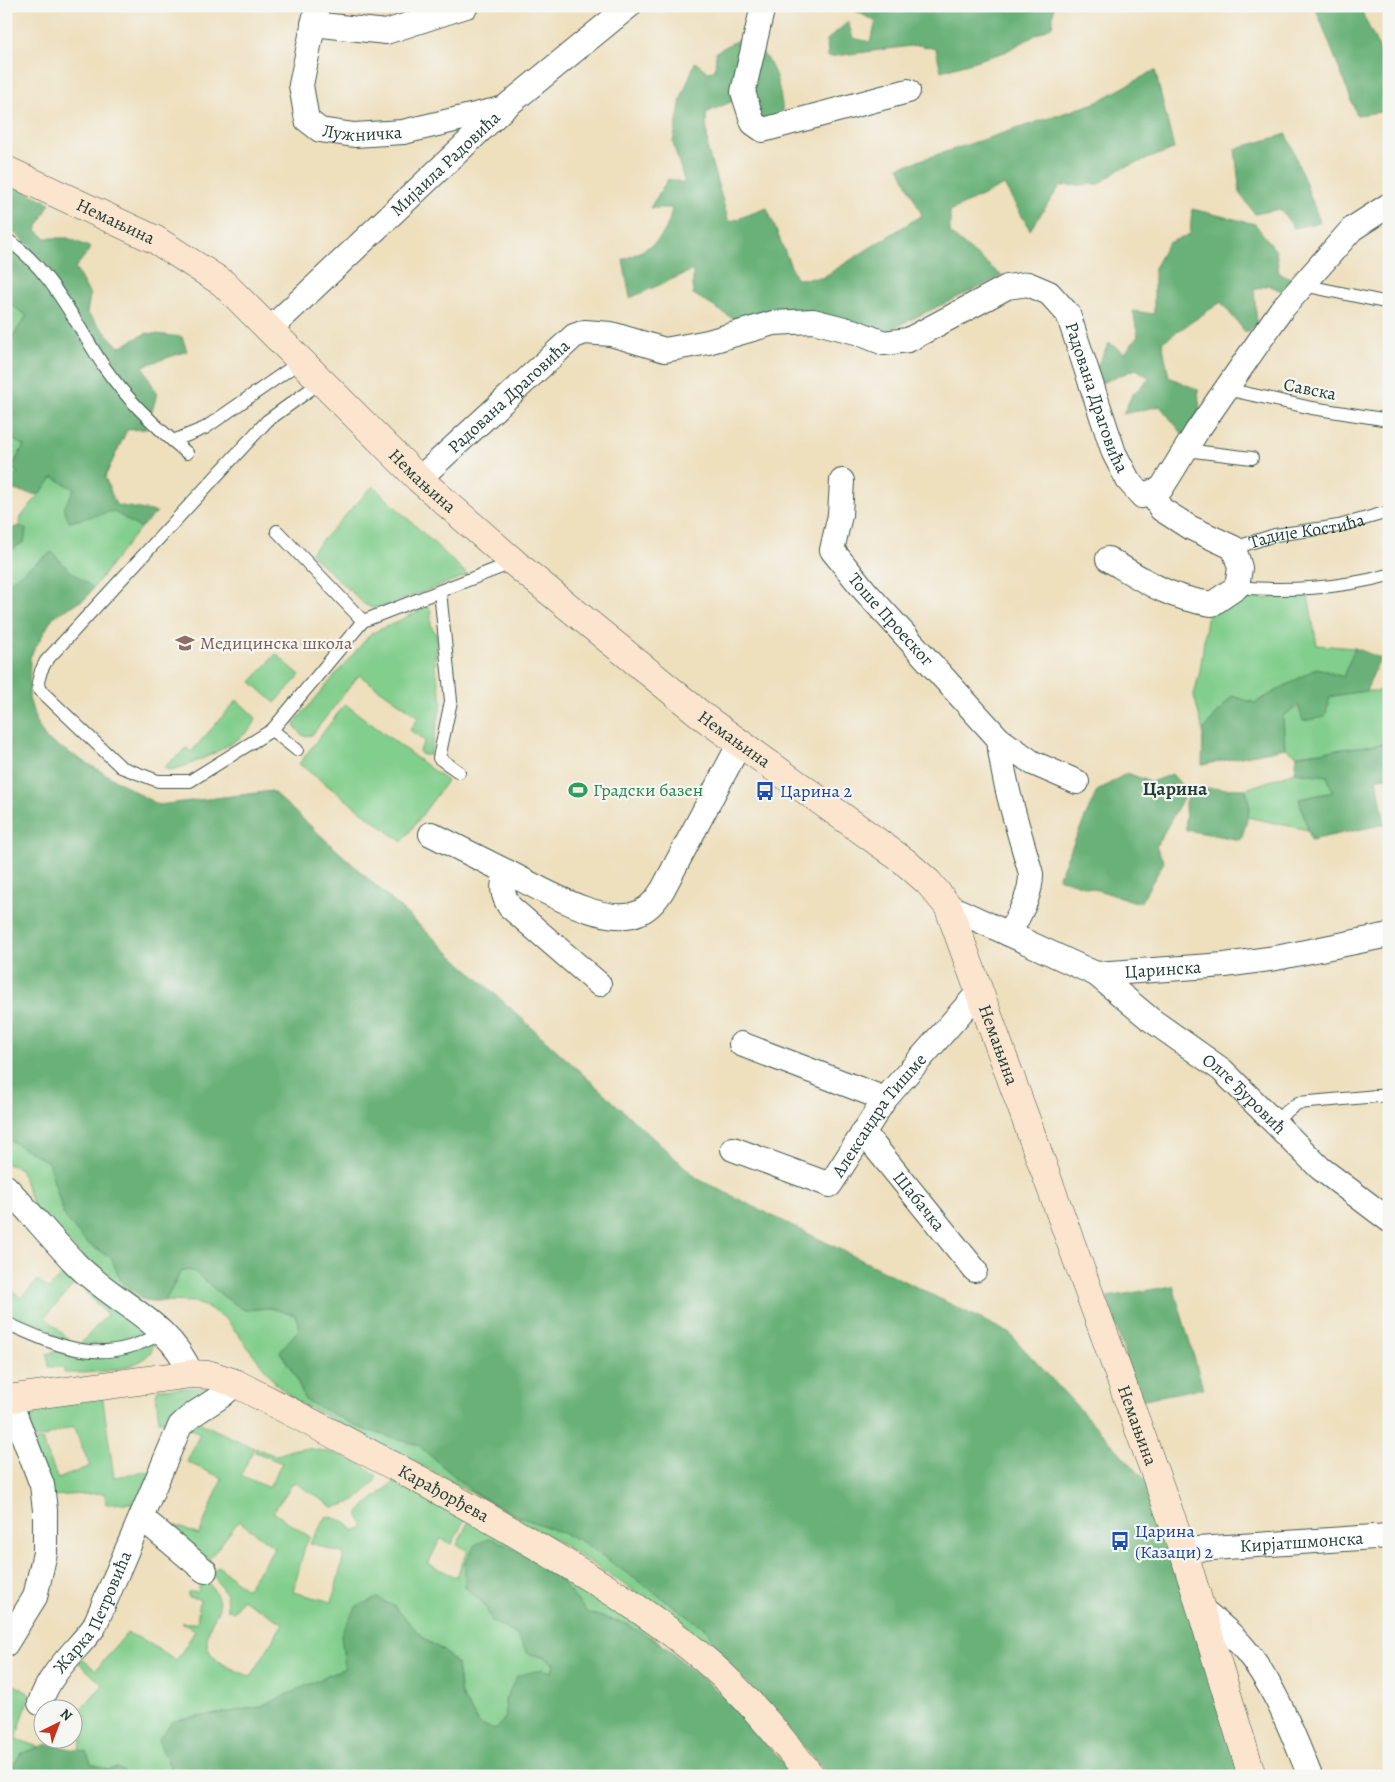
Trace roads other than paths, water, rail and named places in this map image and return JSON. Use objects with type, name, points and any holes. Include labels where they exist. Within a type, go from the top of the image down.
[{"type":"main road","name":"Немањина","points":[[6,170],[128,226],[176,251],[223,283],[419,479],[514,562],[650,675],[740,743],[904,860],[928,882],[948,906],[978,993],[1085,1277],[1184,1550],[1252,1776]]},
{"type":"main road","name":"Карађорђева","points":[[7,1399],[191,1374],[211,1375],[236,1383],[444,1492],[599,1582],[689,1646],[721,1674],[748,1701],[811,1776]]},
{"type":"street","points":[[315,15],[386,32],[413,15],[466,6]]},
{"type":"street","name":"Мијаила Радовића","points":[[270,330],[503,109],[629,6]]},
{"type":"street","points":[[763,6],[743,92],[753,123],[763,130],[908,91]]},
{"type":"street","name":"Лужничка","points":[[315,15],[302,85],[307,120],[320,130],[354,134],[403,132],[503,109]]},
{"type":"street","points":[[1151,492],[1161,489],[1185,450],[1281,310],[1352,229],[1389,205]]},
{"type":"street","name":"Радована Драговића","points":[[419,479],[574,336],[585,332],[610,334],[665,350],[708,342],[773,323],[813,320],[856,332],[884,343],[908,340],[1007,287],[1028,284],[1050,292],[1068,314],[1114,453],[1128,480],[1142,496],[1151,492]]},
{"type":"street","name":"Тоше Проеског","points":[[842,481],[840,515],[832,550],[865,591],[999,739],[1033,763],[1077,782]]},
{"type":"street","name":"Тадије Костића","points":[[1151,492],[1162,509],[1189,527],[1234,548],[1240,568],[1237,587]]},
{"type":"street","points":[[1108,559],[1164,592],[1187,600],[1212,604],[1237,587]]},
{"type":"street","points":[[999,739],[1011,803],[1031,874],[1031,886],[1027,899],[1009,934]]},
{"type":"street","points":[[431,834],[564,899],[610,916],[639,913],[656,900],[663,890],[740,743]]},
{"type":"street","points":[[507,872],[502,889],[510,907],[599,984]]},
{"type":"street","name":"Царинска","points":[[948,906],[1096,974],[1127,974],[1234,964],[1276,958],[1389,935]]},
{"type":"street","name":"Олге Ђуровић","points":[[1096,974],[1150,1019],[1222,1070],[1320,1168],[1389,1220]]},
{"type":"street","name":"Александра Тишме","points":[[733,1149],[830,1185],[885,1098],[978,993]]},
{"type":"street","points":[[741,1044],[885,1098]]},
{"type":"street","name":"Шабачка","points":[[863,1132],[975,1270]]},
{"type":"street","points":[[6,1187],[77,1264],[103,1287],[162,1332],[185,1357],[191,1374]]},
{"type":"street","name":"Жарка Петровића","points":[[41,1700],[46,1686],[62,1662],[77,1649],[94,1628],[180,1426],[187,1418],[216,1402],[236,1383]]},
{"type":"street","points":[[6,1644],[35,1597],[46,1553],[45,1510],[42,1485],[7,1399]]},
{"type":"street","points":[[142,1518],[205,1571]]},
{"type":"street","name":"Кирјатшмонска","points":[[1184,1550],[1389,1536]]},
{"type":"street","name":"Немањина","points":[[1203,1610],[1242,1647],[1258,1668],[1271,1690],[1310,1776]]},
{"type":"lane","points":[[6,239],[32,261],[42,274],[117,384],[187,453]]},
{"type":"lane","points":[[1303,285],[1389,303]]},
{"type":"lane","points":[[173,441],[205,428],[301,360]]},
{"type":"lane","points":[[322,381],[267,421],[46,661],[38,682],[39,689],[121,767],[158,781],[190,781],[272,730],[363,621],[514,562]]},
{"type":"lane","name":"Савска","points":[[1226,390],[1312,408],[1389,420]]},
{"type":"lane","points":[[1185,450],[1252,458]]},
{"type":"lane","name":"Тадије Костића","points":[[1234,548],[1275,535],[1338,526],[1380,514]]},
{"type":"lane","points":[[277,532],[363,621]]},
{"type":"lane","points":[[1237,587],[1273,591],[1370,580],[1389,575]]},
{"type":"lane","points":[[440,591],[451,701],[439,758],[459,772]]},
{"type":"lane","points":[[272,730],[297,750]]},
{"type":"lane","points":[[1274,1121],[1298,1103],[1389,1095]]},
{"type":"lane","points":[[6,1323],[61,1347],[80,1351],[123,1349],[142,1344],[162,1332]]},
{"type":"place","name":"Медицинска школа","points":[[185,643]]},
{"type":"place","name":"Градски базен","points":[[578,790]]},
{"type":"place","name":"Царина 2","points":[[765,791]]},
{"type":"place","name":"Царина (Казаци) 2","points":[[1120,1541]]},
{"type":"district","name":"Царина","points":[[1175,788]]}]
